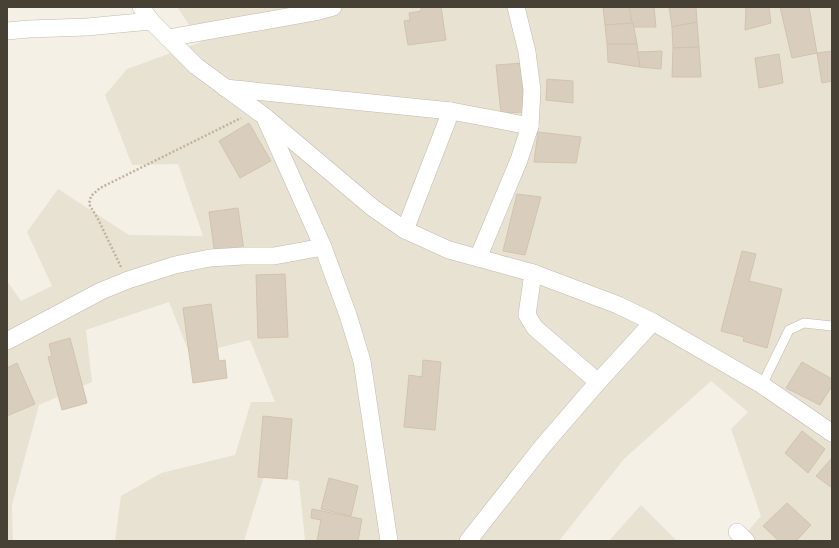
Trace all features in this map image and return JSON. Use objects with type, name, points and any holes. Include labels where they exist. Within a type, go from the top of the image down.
[{"type":"street","points":[[141,7],[152,21],[196,66],[260,114],[373,208],[405,230],[449,250],[532,273],[618,305],[653,322],[762,385],[832,433]]},
{"type":"street","points":[[168,38],[315,12],[333,7]]},
{"type":"street","points":[[478,258],[517,166],[530,126],[532,90],[527,52],[516,7]]},
{"type":"street","points":[[7,31],[87,27],[152,21]]},
{"type":"street","points":[[224,88],[450,111],[530,126]]},
{"type":"street","points":[[405,230],[450,111]]},
{"type":"street","points":[[260,114],[323,247],[348,315],[362,360],[389,541]]},
{"type":"street","points":[[7,341],[101,291],[128,280],[175,265],[210,258],[274,256],[323,247]]},
{"type":"street","points":[[532,273],[527,315],[535,328],[598,382]]},
{"type":"street","points":[[468,541],[542,447],[598,382],[653,322]]},
{"type":"lane","points":[[762,385],[789,330],[804,323],[832,326]]},
{"type":"path","points":[[128,280],[89,204],[91,196],[100,188],[260,114]]},
{"type":"shaded area","points":[[177,7],[832,7],[832,541],[739,541],[761,516],[731,429],[748,412],[711,381],[624,459],[559,541],[305,541],[299,481],[264,476],[244,541],[115,541],[121,496],[161,473],[235,455],[251,402],[275,402],[250,340],[190,355],[169,302],[86,330],[92,382],[39,405],[12,505],[13,541],[7,541],[7,281],[21,301],[52,286],[27,232],[58,189],[129,235],[203,236],[178,164],[132,165],[105,95],[127,69],[201,42]]},
{"type":"shaded area","points":[[641,505],[677,541],[609,541]]},
{"type":"building","points":[[421,7],[441,7],[446,40],[408,45],[404,21],[410,20],[409,13],[421,11]]},
{"type":"building","points":[[603,7],[629,7],[633,23],[605,25]]},
{"type":"building","points":[[629,7],[654,7],[656,27],[633,27]]},
{"type":"building","points":[[669,7],[696,7],[697,22],[672,27]]},
{"type":"building","points":[[746,7],[769,7],[771,23],[745,30]]},
{"type":"building","points":[[780,7],[809,7],[817,53],[792,58]]},
{"type":"building","points":[[697,22],[699,47],[673,48],[672,27]]},
{"type":"building","points":[[633,23],[637,44],[607,44],[605,25]]},
{"type":"building","points":[[607,44],[637,44],[640,67],[608,62]]},
{"type":"building","points":[[699,47],[701,77],[672,77],[673,48]]},
{"type":"building","points":[[662,51],[661,69],[640,67],[638,52]]},
{"type":"building","points":[[832,51],[832,81],[822,83],[817,53]]},
{"type":"building","points":[[779,54],[783,83],[759,88],[755,58]]},
{"type":"building","points":[[523,63],[523,112],[501,113],[496,65]]},
{"type":"building","points":[[547,79],[573,81],[573,103],[546,100]]},
{"type":"building","points":[[249,123],[271,161],[240,178],[219,141]]},
{"type":"building","points":[[538,132],[581,137],[576,163],[534,162]]},
{"type":"building","points":[[517,194],[541,197],[525,255],[503,251]]},
{"type":"building","points":[[238,208],[244,251],[215,255],[209,212]]},
{"type":"building","points":[[742,251],[756,254],[749,281],[782,289],[767,348],[743,341],[744,337],[721,331]]},
{"type":"building","points":[[285,274],[288,337],[258,338],[256,275]]},
{"type":"building","points":[[211,304],[219,361],[225,360],[227,378],[193,383],[183,308]]},
{"type":"building","points":[[70,338],[87,403],[62,410],[48,357],[52,356],[49,344]]},
{"type":"building","points":[[423,360],[441,362],[435,430],[404,427],[409,375],[422,377]]},
{"type":"building","points":[[802,362],[832,379],[832,386],[820,405],[786,388]]},
{"type":"building","points":[[17,363],[35,404],[7,416],[7,368]]},
{"type":"building","points":[[263,416],[292,419],[287,479],[258,477]]},
{"type":"building","points":[[802,431],[825,449],[808,473],[785,453]]},
{"type":"building","points":[[832,458],[832,488],[816,476]]},
{"type":"building","points":[[329,478],[358,486],[351,516],[321,509]]},
{"type":"building","points":[[787,503],[811,525],[796,541],[779,541],[763,526]]},
{"type":"building","points":[[312,509],[362,519],[358,541],[317,541],[321,520],[311,518]]}]
